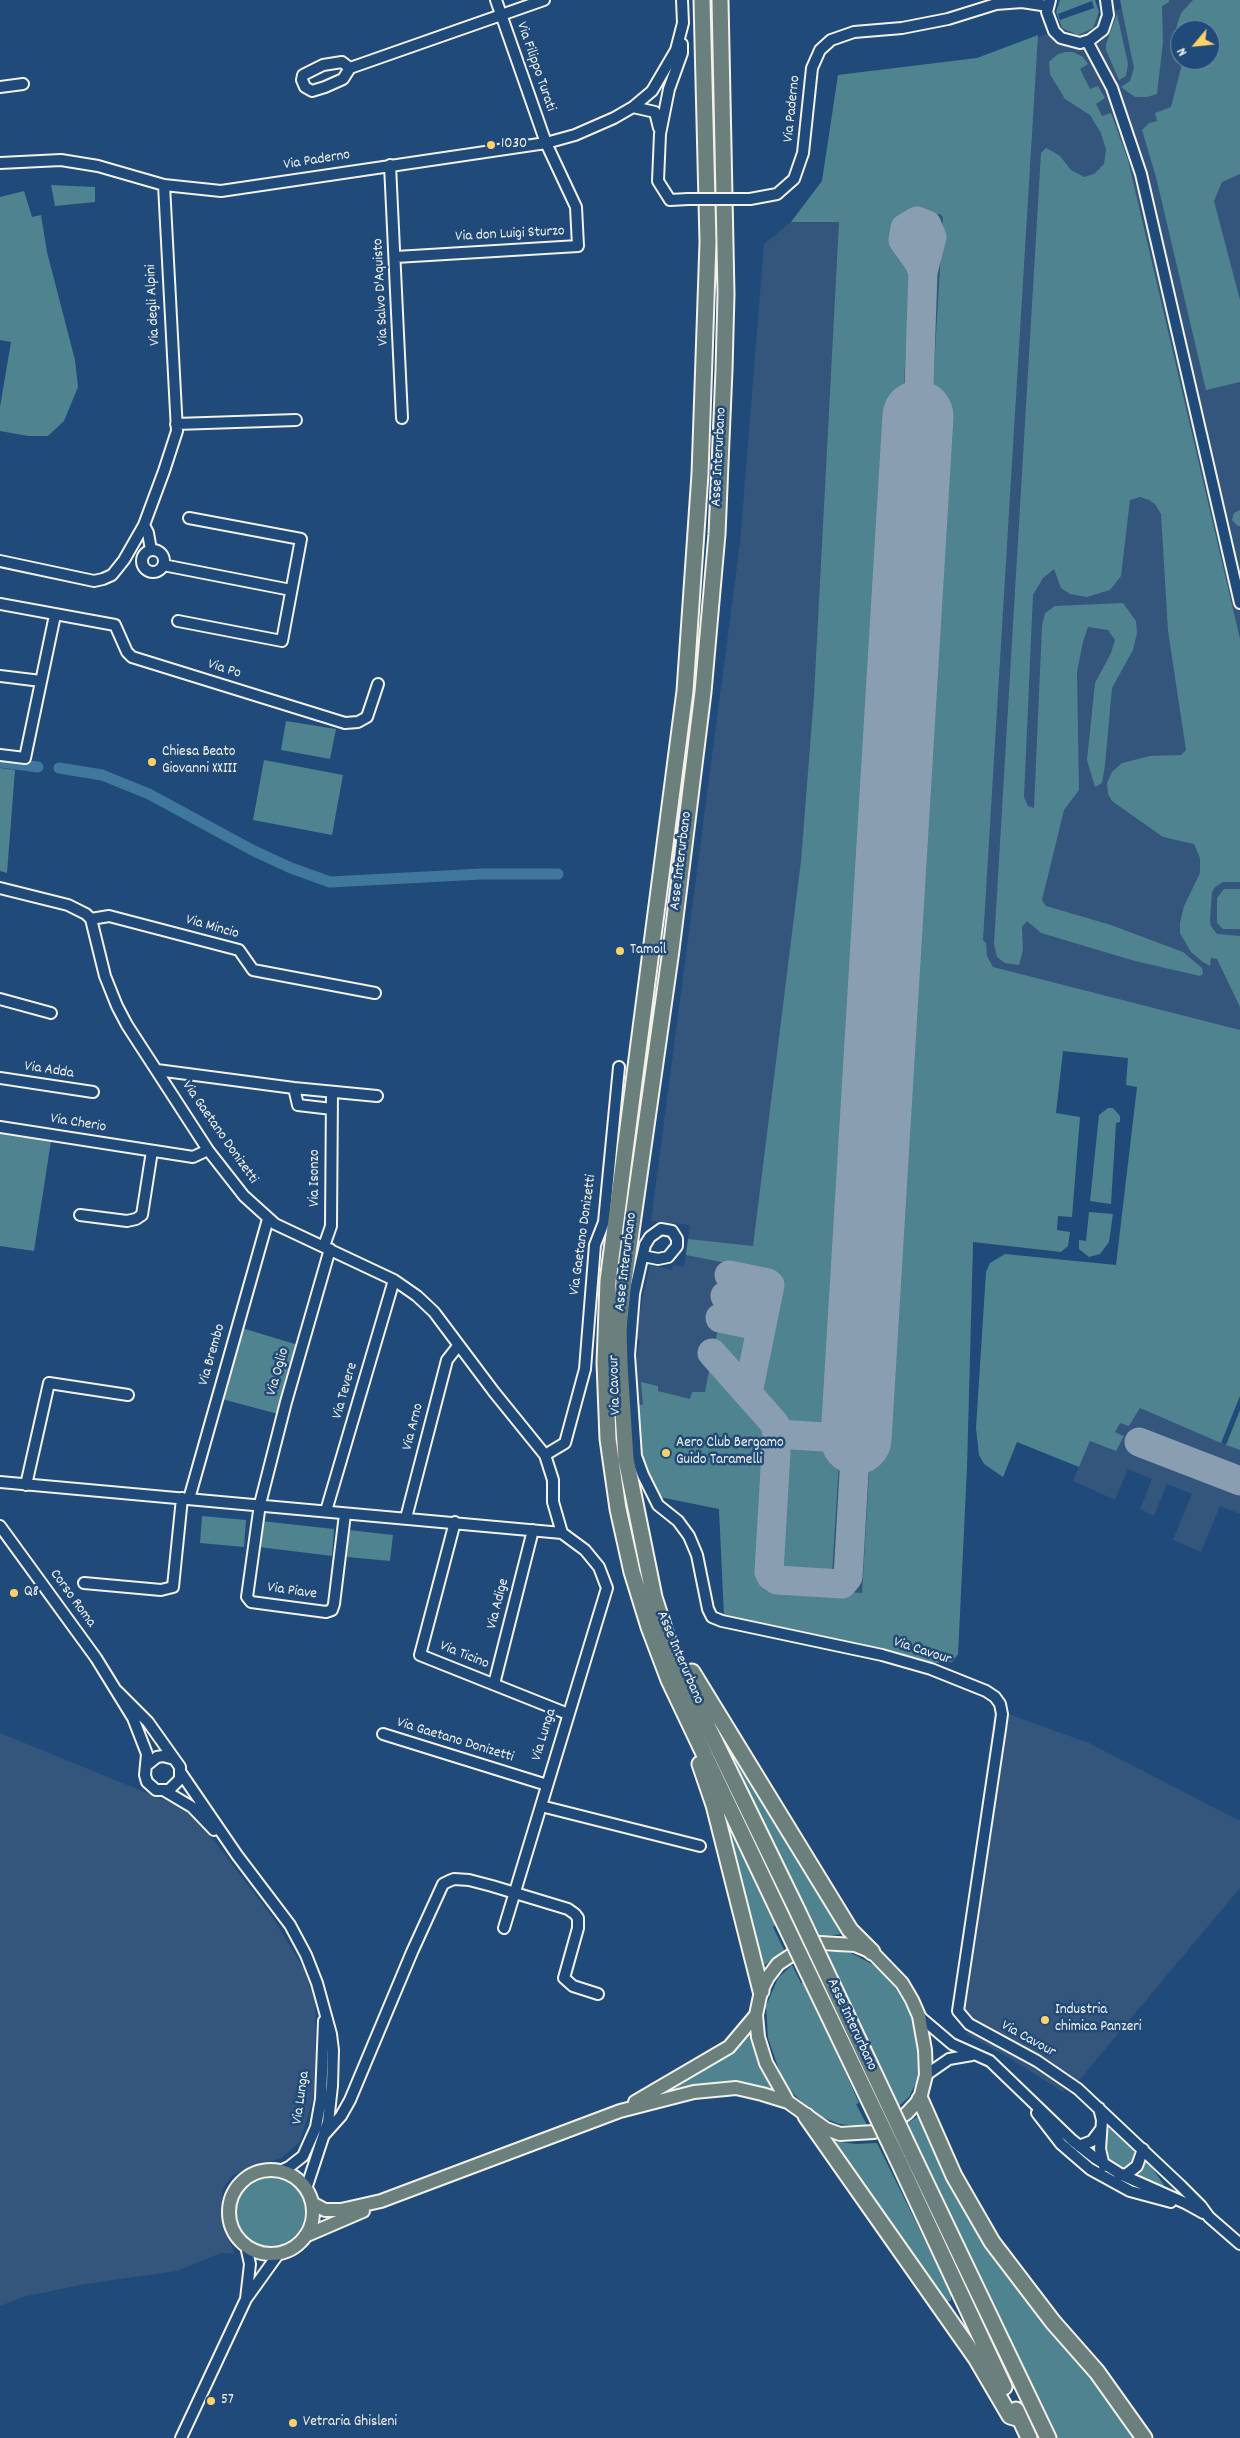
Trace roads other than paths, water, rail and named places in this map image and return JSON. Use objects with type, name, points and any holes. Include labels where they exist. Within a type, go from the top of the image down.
[{"type":"highway","name":"Asse Interurbano","points":[[702,0],[708,242],[700,464],[685,691],[608,1282],[605,1363],[608,1439],[612,1472],[632,1572],[652,1636],[700,1745],[782,1918],[1048,2438]]},
{"type":"highway","name":"Asse Interurbano","points":[[720,0],[726,294],[716,534],[703,692],[671,950],[619,1327],[624,1427],[633,1496],[654,1597],[684,1678],[797,1910],[1030,2438]]},
{"type":"highway","points":[[633,1496],[642,1511],[676,1636],[693,1674],[850,1930],[872,1952]]},
{"type":"highway","points":[[700,1745],[700,1764],[714,1805],[761,1991]]},
{"type":"highway","points":[[920,2099],[954,2176],[992,2242],[1053,2322],[1097,2372],[1144,2438]]},
{"type":"highway","points":[[806,2116],[976,2358],[1010,2416],[1020,2419]]},
{"type":"main road","points":[[835,1942],[855,1945],[872,1952],[902,1983],[919,2016],[926,2075],[920,2099],[900,2119],[874,2132],[840,2134],[826,2129],[788,2102],[766,2063],[758,2037],[756,2015],[761,1991],[778,1964],[807,1946],[835,1942]]},
{"type":"main road","points":[[620,2111],[729,2047],[756,2015]]},
{"type":"main road","points":[[312,2203],[325,2210],[341,2210],[381,2201],[620,2111],[694,2092],[736,2088],[788,2102]]},
{"type":"main road","name":"Via Lunga","points":[[246,2246],[238,2238],[230,2221],[231,2197],[238,2184],[249,2175],[262,2170],[280,2170]]},
{"type":"main road","points":[[280,2170],[292,2176],[306,2189],[312,2203],[311,2222],[305,2236]]},
{"type":"main road","name":"Via Lunga","points":[[279,2253],[296,2245],[305,2236],[381,2201]]},
{"type":"main road","points":[[246,2246],[262,2253],[279,2253]]},
{"type":"street","name":"Via Filippo Turati","points":[[496,0],[546,143]]},
{"type":"street","points":[[350,68],[544,0]]},
{"type":"street","name":"Via Paderno","points":[[682,0],[682,53],[669,89],[660,134],[658,181],[670,200],[750,198],[777,194],[794,179],[803,153],[812,68],[820,50],[831,40],[854,32],[902,28],[948,19],[976,5],[1049,3],[1049,22],[1058,35],[1070,42],[1087,41]]},
{"type":"street","points":[[1106,0],[1108,8],[1106,23],[1097,36],[1087,41],[1112,88],[1141,174],[1240,603]]},
{"type":"street","name":"Via Paderno","points":[[0,163],[62,160],[98,166],[164,185],[222,191],[390,165],[522,149],[594,128],[633,107],[652,91],[661,76],[676,50],[683,23]]},
{"type":"street","points":[[661,76],[669,89]]},
{"type":"street","points":[[0,86],[23,84]]},
{"type":"street","name":"Via Paderno","points":[[652,91],[660,134]]},
{"type":"street","points":[[633,107],[656,112]]},
{"type":"street","name":"Via don Luigi Sturzo","points":[[396,257],[578,246],[576,207],[546,143]]},
{"type":"street","name":"Via Salvo D'Aquisto","points":[[390,165],[396,257],[402,418]]},
{"type":"street","name":"Via degli Alpini","points":[[0,561],[94,581],[103,579],[112,574],[124,560],[144,525],[177,431],[164,185]]},
{"type":"street","points":[[176,424],[296,420]]},
{"type":"street","points":[[178,621],[282,641],[301,539],[189,518]]},
{"type":"street","points":[[144,525],[148,533],[151,550]]},
{"type":"street","points":[[151,550],[162,554],[163,565],[159,570],[153,572],[147,570],[143,565],[146,553],[151,550]]},
{"type":"street","points":[[163,565],[291,590]]},
{"type":"street","name":"Via Po","points":[[0,604],[115,625],[127,652],[132,658],[345,724],[358,722],[367,717],[378,684]]},
{"type":"street","points":[[0,755],[25,758],[55,615]]},
{"type":"street","points":[[0,676],[41,681]]},
{"type":"street","points":[[0,888],[68,905],[80,910],[91,919]]},
{"type":"street","name":"Via Mincio","points":[[91,919],[109,916],[239,950],[253,970],[375,993]]},
{"type":"street","name":"Via Gaetano Donizetti","points":[[91,919],[105,976],[116,1006],[208,1150],[244,1196],[268,1219],[394,1280],[434,1312],[458,1346],[545,1455],[553,1480],[553,1502],[562,1533]]},
{"type":"street","points":[[0,999],[51,1012]]},
{"type":"street","name":"Via Gaetano Donizetti","points":[[545,1455],[565,1443],[585,1369],[595,1245],[604,1222],[619,1067]]},
{"type":"street","points":[[157,1070],[294,1088],[377,1096]]},
{"type":"street","name":"Via Adda","points":[[0,1078],[93,1092]]},
{"type":"street","points":[[294,1088],[298,1105],[332,1109]]},
{"type":"street","name":"Via Isonzo","points":[[327,1247],[331,1226],[332,1092]]},
{"type":"street","name":"Via Cherio","points":[[0,1127],[193,1157],[208,1150]]},
{"type":"street","points":[[80,1215],[127,1221],[136,1220],[142,1215],[152,1151]]},
{"type":"street","name":"Via Brembo","points":[[186,1498],[268,1219]]},
{"type":"street","name":"Via Oglio","points":[[260,1504],[327,1247]]},
{"type":"street","name":"Via Cavour","points":[[643,1256],[634,1294],[629,1355],[636,1456],[642,1475],[658,1505],[678,1521],[689,1536],[697,1555],[708,1609],[712,1617],[722,1621],[882,1655],[931,1669],[986,1691],[1000,1704],[1001,1722],[958,2011],[969,2024],[1037,2061],[1063,2078],[1099,2108]]},
{"type":"street","name":"Via Tevere","points":[[326,1511],[394,1280]]},
{"type":"street","name":"Via Arno","points":[[406,1518],[447,1360],[458,1346]]},
{"type":"street","points":[[26,1485],[49,1383],[128,1395]]},
{"type":"street","points":[[0,1482],[260,1504],[346,1514],[562,1533]]},
{"type":"street","points":[[84,1583],[161,1590],[173,1587],[186,1498]]},
{"type":"street","name":"Via Piave","points":[[260,1504],[247,1597],[251,1602],[326,1612],[332,1610],[334,1604],[346,1514]]},
{"type":"street","name":"Via Ticino","points":[[454,1522],[420,1655],[568,1714]]},
{"type":"street","name":"Corso Roma","points":[[0,1526],[96,1658],[117,1691],[142,1739],[147,1764],[145,1771],[147,1782],[156,1790],[165,1791]]},
{"type":"street","name":"Via Adige","points":[[494,1684],[533,1530]]},
{"type":"street","name":"Via Lunga","points":[[504,1928],[606,1588],[599,1567],[585,1550],[562,1533]]},
{"type":"street","name":"Corso Roma","points":[[117,1691],[148,1722],[174,1759],[181,1773]]},
{"type":"street","name":"Via Gaetano Donizetti","points":[[383,1734],[547,1786]]},
{"type":"street","points":[[147,1764],[157,1757],[163,1756],[174,1759]]},
{"type":"street","points":[[165,1791],[178,1784],[181,1773]]},
{"type":"street","name":"Via Lunga","points":[[181,1773],[237,1855],[290,1925],[311,1968],[331,2034],[333,2050],[330,2109],[324,2135],[306,2189]]},
{"type":"street","name":"Via Lunga","points":[[165,1791],[192,1807],[237,1855]]},
{"type":"street","points":[[540,1806],[700,1846]]},
{"type":"street","name":"Via Lunga","points":[[324,2135],[336,2124],[346,2106],[443,1884],[454,1879],[469,1880],[568,1909],[578,1918],[578,1928],[564,1978],[573,1986],[598,1994]]},
{"type":"street","name":"Via Lunga","points":[[280,2170],[289,2167],[303,2156],[316,2127],[321,2099],[325,2016]]},
{"type":"street","points":[[919,2016],[947,2040],[990,2061],[1079,2146],[1102,2163],[1122,2175],[1185,2203],[1206,2215],[1240,2244]]},
{"type":"street","points":[[926,2075],[949,2059],[962,2055],[976,2055]]},
{"type":"street","points":[[1020,2090],[1061,2144],[1090,2169],[1130,2190],[1206,2215]]},
{"type":"street","name":"Via Lunga","points":[[330,2109],[346,2106]]},
{"type":"street","points":[[1099,2108],[1195,2200],[1206,2215]]},
{"type":"street","points":[[1099,2108],[1102,2127],[1100,2149],[1102,2163],[1108,2172],[1122,2175],[1137,2166],[1143,2149]]},
{"type":"street","points":[[1079,2146],[1092,2141],[1106,2120],[1112,2119]]},
{"type":"street","points":[[1061,2144],[1108,2172],[1130,2190]]},
{"type":"street","name":"Via Lunga","points":[[246,2246],[250,2264],[246,2299]]},
{"type":"street","name":"Via Lunga","points":[[181,2438],[246,2299],[279,2253]]},
{"type":"waterway","points":[[0,762],[38,767]]},
{"type":"waterway","points":[[59,768],[102,775],[149,794],[254,851],[291,868],[330,882],[482,874],[558,874]]},
{"type":"place","name":"1030","points":[[491,145]]},
{"type":"place","name":"Chiesa Beato Giovanni XXIII","points":[[152,762]]},
{"type":"place","name":"Tamoil","points":[[620,951]]},
{"type":"place","name":"Aero Club Bergamo Guido Taramelli","points":[[666,1453]]},
{"type":"place","name":"Q8","points":[[14,1593]]},
{"type":"place","name":"Industria chimica Panzeri","points":[[1045,2020]]},
{"type":"place","name":"57","points":[[211,2401]]},
{"type":"place","name":"Vetraria Ghisleni","points":[[293,2423]]}]
